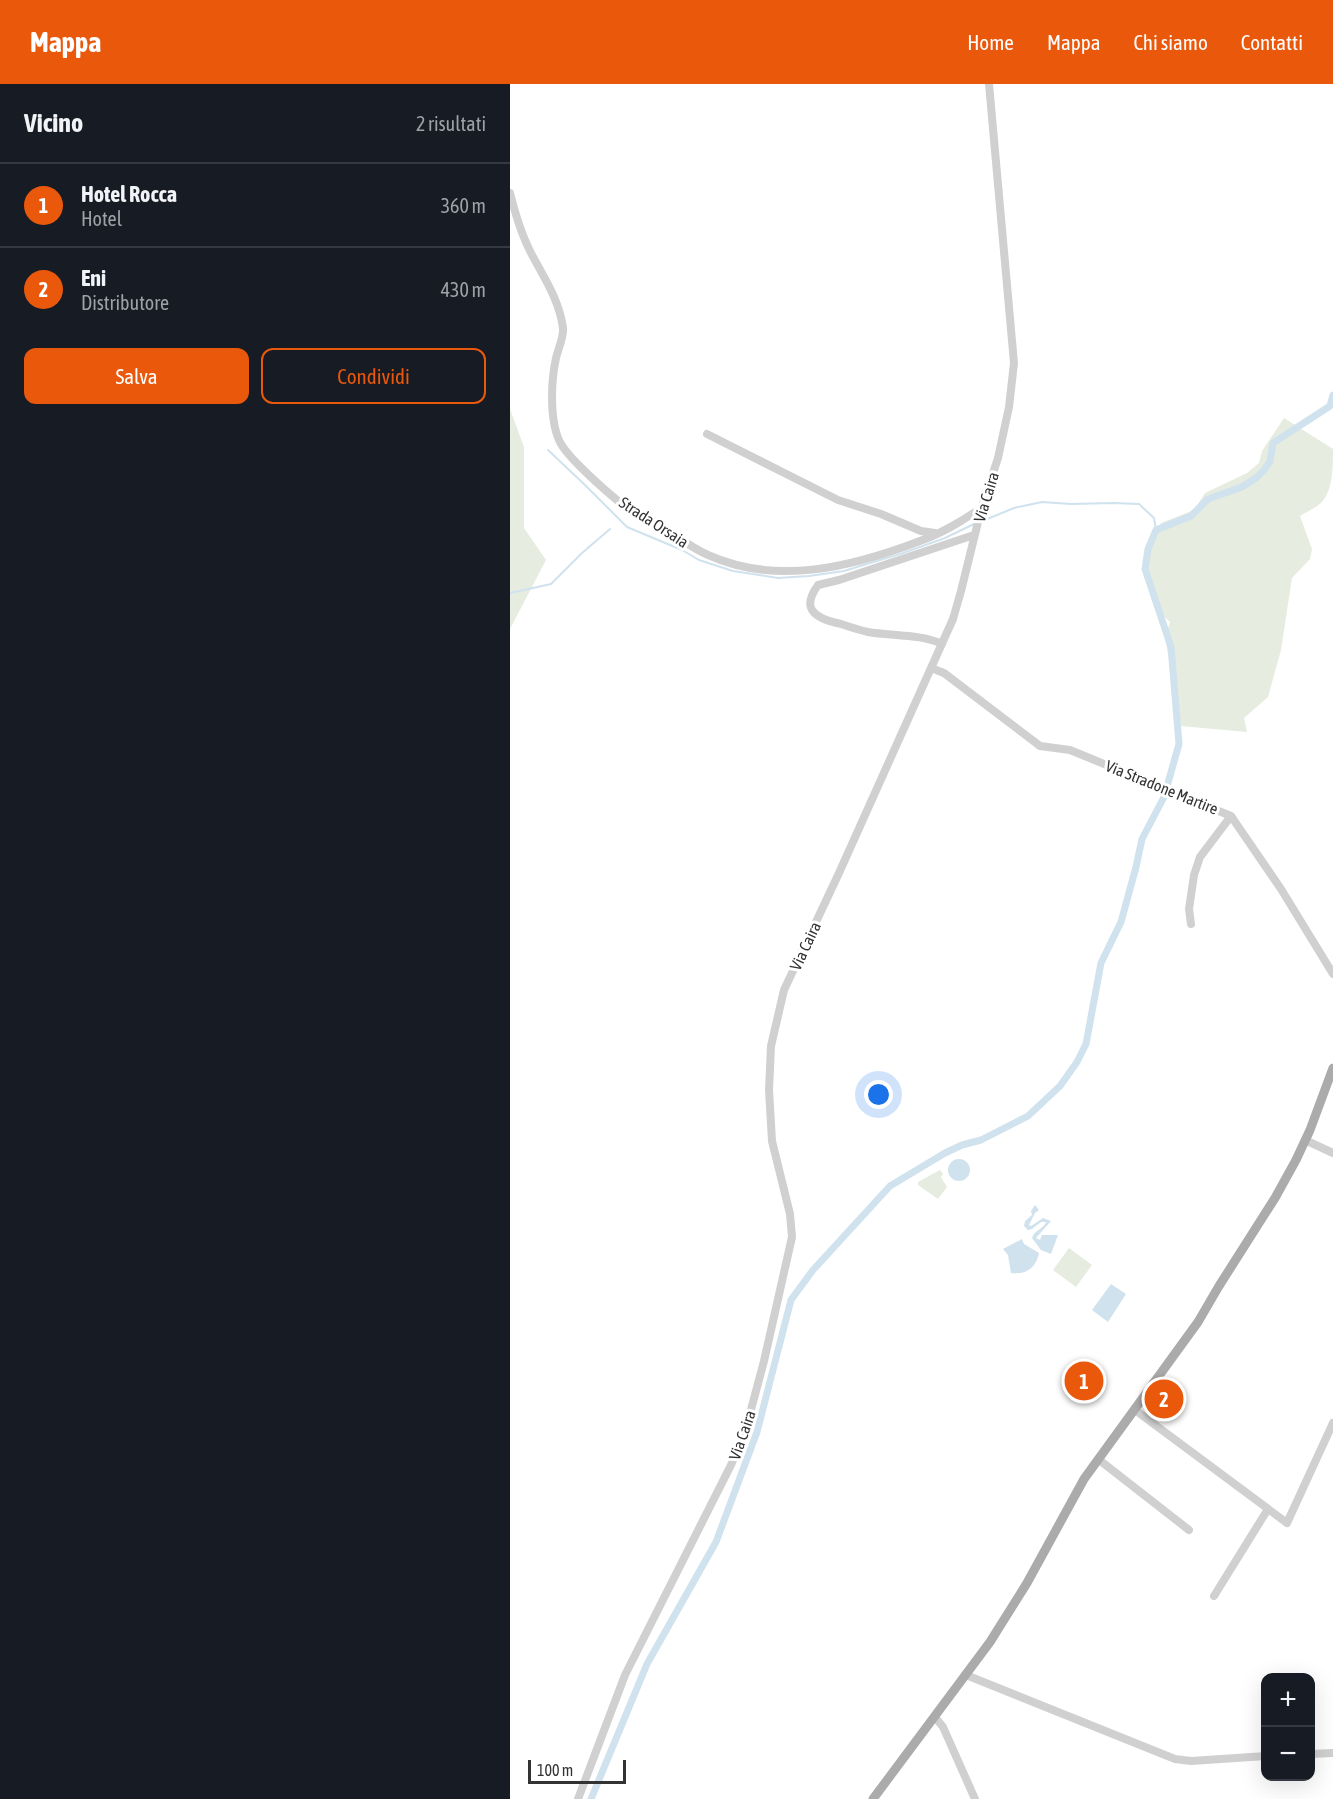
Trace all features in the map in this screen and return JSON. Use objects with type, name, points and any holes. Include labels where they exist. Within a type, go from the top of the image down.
[{"type":"main road","points":[[873,1799],[990,1642],[1027,1583],[1068,1506],[1098,1459],[1193,1331],[1275,1198],[1305,1140],[1333,1068]]},
{"type":"street","name":"Via Caira","points":[[578,1799],[625,1676],[731,1466],[745,1432],[764,1361],[792,1237],[790,1214],[772,1141],[769,1090],[771,1046],[784,990],[942,644],[962,591],[981,510],[998,458],[1010,408],[1014,363],[989,84]]},
{"type":"street","name":"Strada Orsaia","points":[[510,193],[518,223],[530,252],[553,291],[563,330],[554,368],[552,395],[555,427],[560,444],[585,471],[634,513],[650,519],[704,554],[733,564],[772,572],[813,571],[848,564],[920,541],[981,510]]},
{"type":"street","points":[[707,434],[838,500],[881,514],[921,531],[937,534]]},
{"type":"street","points":[[942,644],[931,640],[866,632],[827,620],[812,610],[811,597],[818,585],[975,535]]},
{"type":"street","name":"Via Stradone Martire","points":[[932,668],[944,673],[1040,746],[1070,750],[1231,816],[1281,889],[1333,974]]},
{"type":"street","points":[[1191,924],[1190,909],[1194,875],[1200,857],[1231,816]]},
{"type":"street","points":[[1305,1140],[1333,1153]]},
{"type":"street","points":[[1135,1410],[1287,1523],[1333,1423]]},
{"type":"street","points":[[1098,1459],[1189,1530]]},
{"type":"street","points":[[1214,1596],[1268,1509]]},
{"type":"street","points":[[966,1675],[1175,1759],[1191,1761],[1261,1756]]},
{"type":"street","points":[[935,1717],[943,1727],[975,1799]]},
{"type":"street","points":[[1315,1754],[1333,1753]]},
{"type":"shaded area","points":[[510,409],[524,447],[524,528],[546,560],[510,629]]},
{"type":"shaded area","points":[[1284,418],[1333,449],[1333,463],[1332,478],[1325,498],[1319,505],[1300,516],[1312,549],[1310,559],[1292,578],[1281,650],[1268,697],[1244,718],[1247,732],[1181,726],[1165,637],[1170,622],[1154,607],[1146,561],[1161,523],[1194,510],[1205,493],[1247,473],[1259,463],[1262,451]]},
{"type":"shaded area","points":[[940,1170],[947,1187],[938,1199],[918,1185],[918,1182]]},
{"type":"shaded area","points":[[1069,1248],[1092,1265],[1076,1287],[1053,1270]]},
{"type":"water","points":[[959,1159],[967,1162],[970,1170],[967,1178],[959,1181],[951,1178],[948,1170],[951,1162]]},
{"type":"water","points":[[1035,1205],[1039,1210],[1029,1225],[1043,1218],[1051,1221],[1036,1238],[1040,1240],[1042,1235],[1058,1235],[1051,1254],[1041,1250],[1032,1238],[1046,1222],[1041,1222],[1028,1230],[1024,1226],[1025,1221],[1032,1215],[1031,1211]]},
{"type":"water","points":[[1022,1239],[1024,1244],[1039,1253],[1038,1258],[1026,1272],[1011,1273],[1008,1255],[1003,1249]]},
{"type":"water","points":[[1111,1284],[1126,1294],[1108,1322],[1092,1310]]},
{"type":"waterway","points":[[591,1799],[647,1664],[716,1542],[757,1432],[791,1300],[813,1270],[890,1186],[945,1153],[981,1140],[1028,1116],[1060,1086],[1077,1062],[1086,1044],[1101,963],[1121,922],[1142,839],[1164,797],[1179,744],[1171,647],[1145,569],[1148,549],[1156,530],[1191,516],[1208,499],[1242,487],[1256,478],[1270,461],[1273,443],[1330,406],[1333,395]]},
{"type":"waterway","points":[[548,450],[627,527],[682,550],[699,560],[733,571],[778,578],[844,571],[945,538],[974,524]]},
{"type":"waterway","points":[[980,522],[1014,508],[1042,502],[1139,504],[1154,518],[1156,530]]},
{"type":"waterway","points":[[510,593],[551,584],[610,529]]},
{"type":"place","name":"Hotel Rocca","points":[[1084,1381]]},
{"type":"place","name":"Eni","points":[[1164,1399]]}]
